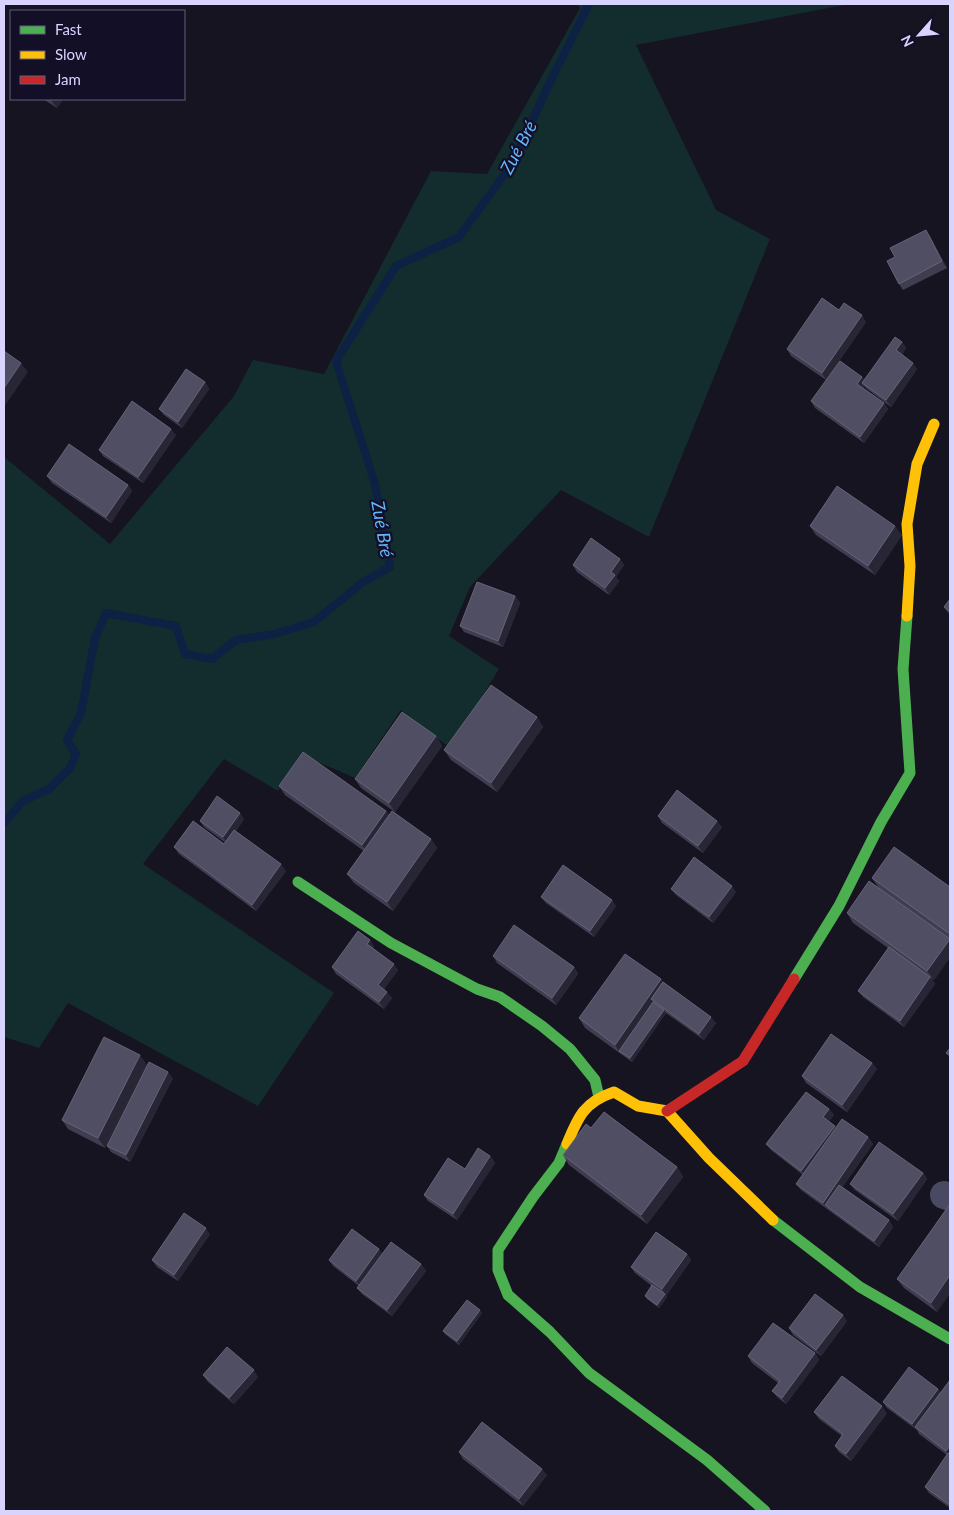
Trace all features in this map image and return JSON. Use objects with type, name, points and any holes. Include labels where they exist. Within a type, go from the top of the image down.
[{"type":"street","points":[[667,1111],[743,1061],[839,906],[881,822],[910,773],[904,669],[910,566],[907,524],[917,464],[934,424]]},
{"type":"street","points":[[298,882],[391,943],[477,989],[500,998],[542,1026],[570,1049],[595,1080],[599,1097]]},
{"type":"street","points":[[765,1511],[707,1460],[589,1373],[550,1332],[508,1295],[498,1270],[498,1250],[533,1197],[559,1163],[579,1116],[599,1097],[614,1092],[638,1106],[667,1111],[709,1158],[781,1227],[860,1287],[950,1340]]},
{"type":"green space","points":[[577,4],[850,4],[636,45],[716,210],[770,239],[649,537],[561,490],[470,587],[449,636],[499,669],[450,748],[401,710],[355,778],[304,756],[278,791],[224,759],[143,864],[334,993],[258,1106],[68,1003],[39,1048],[4,1037],[4,457],[110,544],[234,396],[253,360],[324,374],[431,171],[487,174],[580,8]]},
{"type":"building","points":[[926,230],[942,261],[899,284],[887,261],[895,257],[890,248]]},
{"type":"building","points":[[822,298],[839,310],[844,303],[862,315],[822,373],[787,349]]},
{"type":"building","points":[[895,337],[902,342],[896,350],[913,363],[886,400],[862,383]]},
{"type":"building","points":[[4,351],[21,363],[4,388]]},
{"type":"building","points":[[840,361],[862,377],[857,384],[884,403],[860,437],[811,401]]},
{"type":"building","points":[[186,369],[205,382],[178,422],[159,409]]},
{"type":"building","points":[[132,401],[171,429],[138,477],[99,450]]},
{"type":"building","points":[[69,444],[128,485],[106,517],[47,476]]},
{"type":"building","points":[[837,486],[895,526],[868,566],[810,526]]},
{"type":"building","points":[[591,538],[620,559],[611,572],[615,575],[605,588],[573,565]]},
{"type":"building","points":[[477,582],[515,596],[498,641],[460,626]]},
{"type":"building","points":[[950,599],[950,612],[944,607]]},
{"type":"building","points":[[491,685],[537,717],[491,783],[444,750]]},
{"type":"building","points":[[402,712],[436,736],[389,803],[355,779]]},
{"type":"building","points":[[303,752],[386,811],[362,845],[279,786]]},
{"type":"building","points":[[677,790],[717,821],[698,846],[658,816]]},
{"type":"building","points":[[217,796],[240,813],[223,837],[200,821]]},
{"type":"building","points":[[392,811],[431,839],[387,902],[347,874]]},
{"type":"building","points":[[193,821],[224,844],[234,830],[281,864],[252,905],[174,847]]},
{"type":"building","points":[[894,847],[950,887],[950,934],[872,878]]},
{"type":"building","points":[[694,857],[732,886],[709,917],[671,889]]},
{"type":"building","points":[[563,865],[612,900],[590,931],[541,897]]},
{"type":"building","points":[[869,881],[950,939],[927,971],[847,913]]},
{"type":"building","points":[[514,925],[574,967],[552,998],[493,956]]},
{"type":"building","points":[[358,931],[370,940],[367,944],[394,964],[378,985],[387,992],[379,1002],[332,967]]},
{"type":"building","points":[[889,947],[930,977],[900,1021],[858,991]]},
{"type":"building","points":[[625,954],[661,979],[615,1045],[579,1018]]},
{"type":"building","points":[[663,982],[711,1017],[699,1034],[651,999]]},
{"type":"building","points":[[653,1002],[664,1010],[630,1058],[619,1051]]},
{"type":"building","points":[[831,1034],[872,1063],[842,1105],[802,1076]]},
{"type":"building","points":[[104,1037],[140,1055],[98,1138],[62,1120]]},
{"type":"building","points":[[950,1048],[950,1056],[946,1053]]},
{"type":"building","points":[[149,1062],[168,1072],[126,1155],[107,1146]]},
{"type":"building","points":[[806,1092],[829,1109],[823,1117],[835,1126],[801,1171],[766,1144]]},
{"type":"building","points":[[604,1112],[677,1167],[641,1215],[563,1155],[586,1124],[591,1128]]},
{"type":"building","points":[[842,1119],[868,1137],[823,1203],[796,1184]]},
{"type":"building","points":[[879,1142],[923,1173],[893,1214],[850,1184]]},
{"type":"building","points":[[478,1148],[490,1156],[453,1214],[424,1195],[448,1158],[465,1169]]},
{"type":"building","points":[[839,1185],[889,1220],[874,1241],[825,1205]]},
{"type":"building","points":[[950,1204],[950,1275],[931,1303],[897,1279]]},
{"type":"building","points":[[184,1213],[206,1228],[174,1275],[152,1260]]},
{"type":"building","points":[[352,1229],[379,1249],[356,1281],[329,1260]]},
{"type":"building","points":[[656,1232],[687,1254],[662,1289],[631,1267]]},
{"type":"building","points":[[391,1242],[421,1264],[387,1310],[357,1288]]},
{"type":"building","points":[[652,1285],[665,1294],[657,1305],[645,1296]]},
{"type":"building","points":[[815,1294],[843,1315],[816,1350],[789,1328]]},
{"type":"building","points":[[467,1300],[480,1310],[457,1341],[443,1331]]},
{"type":"building","points":[[773,1323],[815,1353],[782,1398],[772,1391],[780,1381],[748,1356]]},
{"type":"building","points":[[227,1347],[254,1370],[229,1398],[203,1375]]},
{"type":"building","points":[[909,1367],[938,1389],[912,1424],[883,1402]]},
{"type":"building","points":[[842,1376],[882,1406],[846,1454],[835,1446],[843,1434],[814,1412]]},
{"type":"building","points":[[950,1380],[950,1446],[946,1451],[915,1427]]},
{"type":"building","points":[[482,1422],[542,1469],[519,1499],[459,1452]]},
{"type":"building","points":[[948,1453],[950,1455],[950,1505],[925,1487]]},
{"type":"waterway","name":"Zué Bré","points":[[4,823],[23,801],[49,789],[70,768],[76,754],[67,740],[81,713],[95,638],[106,613],[176,626],[185,654],[212,659],[236,640],[274,634],[314,622],[363,582],[390,567],[375,484],[336,361],[396,266],[459,237],[512,164],[589,4]]},
{"type":"traffic: fast","points":[[794,979],[839,906],[881,822],[910,773],[903,669],[907,616]]},
{"type":"traffic: fast","points":[[298,882],[391,943],[477,989],[500,997],[542,1026],[570,1049],[595,1080],[599,1097]]},
{"type":"traffic: fast","points":[[567,1144],[559,1163],[533,1197],[498,1250],[498,1270],[508,1295],[550,1332],[589,1373],[707,1460],[765,1511]]},
{"type":"traffic: fast","points":[[773,1220],[860,1287],[950,1339]]},
{"type":"traffic: slow","points":[[907,616],[910,566],[907,524],[917,464],[934,424]]},
{"type":"traffic: slow","points":[[567,1144],[583,1112],[596,1101],[614,1092],[638,1106],[667,1111],[709,1158],[773,1220]]},
{"type":"traffic: jam","points":[[667,1111],[743,1061],[794,979]]}]
